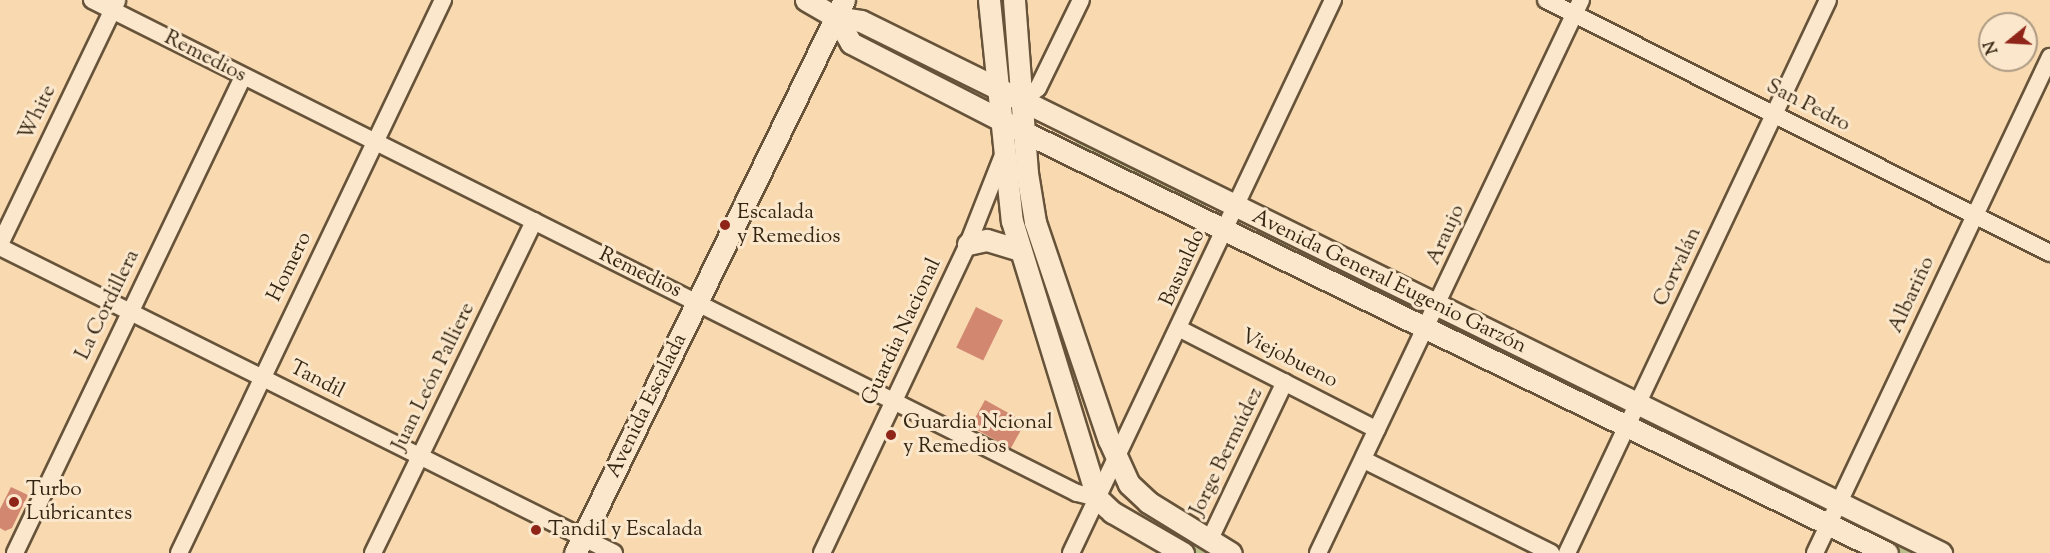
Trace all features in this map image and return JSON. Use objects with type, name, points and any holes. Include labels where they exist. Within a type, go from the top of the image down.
[{"type":"street","name":"Remedios","points":[[92,0],[115,5],[243,77],[1077,493],[1097,498],[1112,512],[1183,553]]},
{"type":"street","name":"Homero","points":[[179,553],[443,0]]},
{"type":"street","name":"Avenida General Eugenio Garzón","points":[[806,0],[840,8],[861,21],[1235,207],[1941,553]]},
{"type":"street","points":[[989,0],[1010,211],[1097,498]]},
{"type":"street","points":[[1014,0],[1021,101],[1035,222],[1116,458],[1129,484],[1148,502],[1232,553]]},
{"type":"street","points":[[1021,101],[1038,88],[1081,0]]},
{"type":"street","name":"Basualdo","points":[[1071,553],[1180,329],[1333,0]]},
{"type":"street","name":"San Pedro","points":[[1546,0],[1577,7],[1774,114],[2050,253]]},
{"type":"street","name":"Corvalán","points":[[1568,553],[1828,0]]},
{"type":"street","name":"White","points":[[0,246],[115,5]]},
{"type":"street","name":"Araujo","points":[[1318,553],[1428,328],[1577,7]]},
{"type":"street","name":"Avenida General Eugenio Garzón","points":[[840,8],[851,43],[1024,132],[1629,424],[1887,553]]},
{"type":"street","name":"Avenida Escalada","points":[[579,545],[840,8]]},
{"type":"street","name":"Albariño","points":[[1815,553],[2050,57]]},
{"type":"street","name":"La Cordillera","points":[[15,553],[243,77]]},
{"type":"street","name":"Guardia Nacional","points":[[822,553],[968,244],[1004,153],[1024,132]]},
{"type":"street","name":"Juan León Palliere","points":[[374,553],[534,221]]},
{"type":"street","points":[[968,244],[996,241],[1020,250]]},
{"type":"street","name":"Tandil","points":[[0,246],[420,458],[579,545],[614,553]]},
{"type":"street","name":"Viejobueno","points":[[1180,329],[1377,430]]},
{"type":"street","name":"Jorge Bermúdez","points":[[1209,541],[1285,382]]},
{"type":"street","points":[[1364,460],[1551,553]]},
{"type":"green space","points":[[860,31],[948,75],[947,78],[944,80],[858,35]]},
{"type":"green space","points":[[1076,138],[1208,203],[1207,205],[1201,209],[1075,145]]},
{"type":"green space","points":[[1021,217],[1094,418],[1089,420],[1016,219]]},
{"type":"green space","points":[[1258,226],[1406,303],[1400,306],[1256,236]]},
{"type":"green space","points":[[1459,326],[1610,401],[1609,403],[1603,406],[1459,336]]},
{"type":"green space","points":[[1660,426],[1811,500],[1810,502],[1658,430]]},
{"type":"green space","points":[[1861,524],[1930,553],[1901,553],[1861,533]]},
{"type":"green space","points":[[1175,530],[1223,553],[1195,553],[1176,542],[1172,534]]},
{"type":"building","points":[[976,307],[1003,320],[983,361],[956,347]]},
{"type":"building","points":[[985,400],[1025,422],[1011,449],[970,426]]},
{"type":"building","name":"Turbo Lubricantes","points":[[11,487],[28,495],[12,528],[5,531],[0,528],[0,509]]},
{"type":"place","name":"Escalada y Remedios","points":[[725,225]]},
{"type":"place","name":"Guardia Ncional y Remedios","points":[[891,435]]},
{"type":"place","name":"Turbo Lubricantes","points":[[14,502]]},
{"type":"place","name":"Tandil y Escalada","points":[[536,530]]}]
